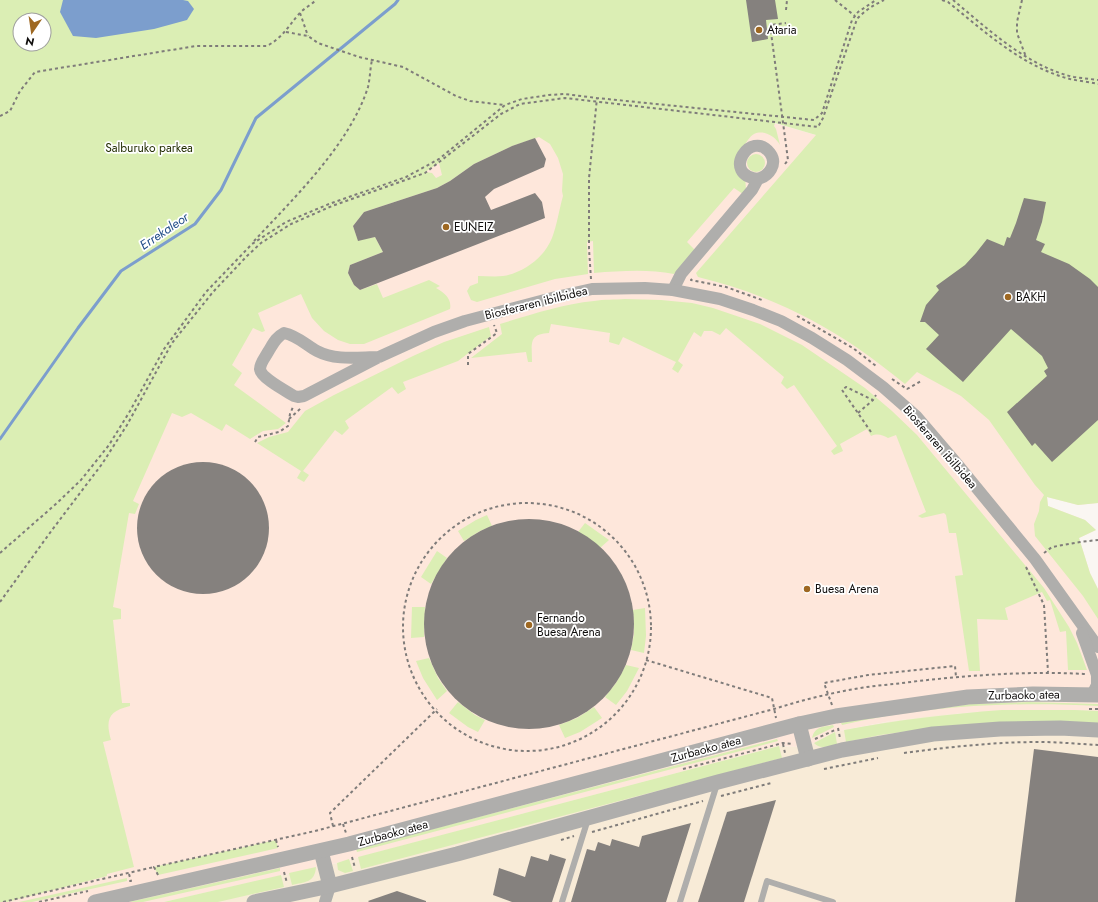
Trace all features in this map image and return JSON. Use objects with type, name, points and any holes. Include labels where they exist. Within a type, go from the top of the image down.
[{"type":"street","points":[[672,290],[681,274],[752,190],[758,179]]},
{"type":"street","name":"Biosferaren ibilbidea","points":[[379,357],[334,357],[318,351],[292,335],[284,333],[278,336],[260,368],[262,374],[267,379],[302,401],[304,396],[407,343],[434,332],[490,315],[592,289],[645,288],[672,290],[720,299],[753,310],[812,338],[847,360],[880,393],[916,416],[1035,559],[1098,647]]},
{"type":"street","name":"Biosferaren ibilbidea","points":[[1074,613],[1097,674]]},
{"type":"street","points":[[1095,695],[1097,674]]},
{"type":"street","name":"Zurbaoko atea","points":[[95,902],[321,851],[781,737],[800,724],[836,716],[968,697],[1033,694],[1095,695]]},
{"type":"street","points":[[800,724],[808,759]]},
{"type":"street","points":[[254,902],[330,886],[449,856],[787,763],[842,750],[933,734],[1000,729],[1060,728],[1098,730]]},
{"type":"street","points":[[321,851],[330,886],[325,902]]},
{"type":"lane","points":[[680,902],[718,782]]},
{"type":"lane","points":[[562,902],[588,818]]},
{"type":"lane","points":[[761,902],[767,881],[833,902]]},
{"type":"path","points":[[0,116],[10,111],[20,91],[35,72],[196,46],[267,46],[276,41],[286,32],[300,13],[316,0]]},
{"type":"path","points":[[786,10],[787,0]]},
{"type":"path","points":[[835,0],[855,16]]},
{"type":"path","points":[[249,253],[252,244],[286,222],[329,204],[406,177],[439,159],[505,105],[522,99],[565,94],[814,120],[822,113],[852,20],[858,12],[876,0]]},
{"type":"path","points":[[0,602],[128,425],[172,343],[213,292],[249,253],[278,232],[309,215],[425,173],[501,114],[520,104],[565,98],[818,127],[823,118],[857,19],[870,7],[884,0]]},
{"type":"path","points":[[942,0],[948,2],[1000,44],[1044,70],[1070,79],[1098,84]]},
{"type":"path","points":[[953,0],[995,36],[1026,57],[1048,68],[1073,77],[1098,80]]},
{"type":"path","points":[[1022,0],[1017,33],[1026,57]]},
{"type":"path","points":[[300,13],[308,36]]},
{"type":"path","points":[[783,166],[788,160],[770,25],[786,23]]},
{"type":"path","points":[[286,32],[308,36],[318,43],[346,53],[403,67],[456,96],[470,101],[505,105]]},
{"type":"path","points":[[0,553],[57,503],[91,468],[109,445],[130,411],[164,349],[206,292],[252,244],[329,157],[356,115],[368,86],[372,60]]},
{"type":"path","points":[[592,289],[588,249],[589,178],[597,98]]},
{"type":"path","points":[[692,273],[691,280],[726,287],[768,303]]},
{"type":"path","points":[[468,366],[468,354],[497,333],[490,315]]},
{"type":"path","points":[[796,315],[853,348],[880,370]]},
{"type":"path","points":[[858,413],[880,393],[891,378],[907,389],[921,381]]},
{"type":"path","points":[[872,432],[842,390],[846,387],[873,400]]},
{"type":"path","points":[[255,442],[258,437],[279,432],[288,426],[289,418],[302,401]]},
{"type":"path","points":[[289,418],[300,408],[302,401]]},
{"type":"path","points":[[500,503],[552,505],[576,513],[598,525],[618,542],[633,562],[644,585],[650,610],[650,636],[646,660],[636,684],[624,706],[607,725],[558,750],[529,754],[500,747],[475,739],[453,726],[437,709],[421,688],[410,666],[404,640],[404,612],[408,588],[419,562],[437,539],[454,524],[470,514],[500,503]]},
{"type":"path","points":[[646,660],[772,698],[787,763]]},
{"type":"path","points":[[828,695],[824,683],[868,676],[955,666],[956,677]]},
{"type":"path","points":[[3,902],[333,826],[774,709],[795,702],[860,688],[956,677],[1048,672],[1097,674]]},
{"type":"path","points":[[1084,708],[1098,709]]},
{"type":"path","points":[[333,826],[330,813],[437,709]]},
{"type":"path","points":[[683,769],[781,737],[804,744],[838,729]]},
{"type":"path","points":[[276,840],[290,894]]},
{"type":"path","points":[[345,858],[352,856]]},
{"type":"path","points":[[154,867],[158,875],[165,873]]},
{"type":"shaded area","points":[[503,115],[774,123],[816,135],[1098,503],[1078,505],[1047,497],[1048,506],[1085,520],[1096,530],[1079,538],[1090,573],[1098,589],[1098,711],[1033,710],[964,713],[891,721],[844,730],[835,732],[814,743],[795,747],[779,746],[337,863],[164,902],[0,902],[97,518],[186,326]]},
{"type":"shaded area","points":[[1002,710],[1098,711],[1098,902],[164,902],[337,863],[779,746],[795,747],[814,743],[835,732],[891,721],[938,715]]},
{"type":"green space","name":"Salburuko parkea","points":[[0,0],[1098,0],[1098,503],[1078,505],[1047,497],[1048,506],[1085,520],[1096,530],[1079,538],[1090,573],[1098,589],[1098,619],[1083,596],[1035,536],[1034,524],[1039,511],[1040,502],[1044,495],[1035,485],[989,420],[961,396],[917,372],[905,384],[859,349],[802,315],[741,289],[698,277],[696,273],[816,135],[775,123],[774,126],[780,145],[776,139],[766,133],[762,132],[751,136],[743,147],[746,190],[743,194],[734,188],[687,242],[695,250],[674,274],[644,271],[594,273],[593,241],[587,242],[588,274],[555,279],[477,302],[471,300],[467,291],[470,286],[478,283],[478,276],[503,276],[518,272],[532,263],[544,252],[552,238],[563,196],[563,174],[558,158],[550,144],[539,137],[512,146],[474,164],[450,181],[437,188],[364,212],[353,226],[358,240],[375,237],[383,252],[350,265],[348,273],[354,285],[360,290],[377,284],[383,298],[429,280],[440,286],[436,288],[449,299],[450,309],[364,344],[350,344],[338,340],[324,331],[312,318],[301,294],[258,313],[265,331],[262,332],[253,328],[232,365],[242,373],[234,385],[286,423],[278,429],[263,431],[250,439],[226,424],[222,431],[191,413],[182,417],[172,413],[133,501],[139,504],[135,514],[129,513],[113,607],[121,609],[121,619],[113,620],[122,703],[130,703],[130,706],[117,710],[110,717],[108,727],[111,740],[103,742],[134,867],[107,874],[107,876],[7,902],[0,902]],"holes":[[[439,163],[442,175],[436,178],[432,173],[425,172]]]},
{"type":"green space","points":[[756,154],[762,157],[765,163],[762,169],[756,172],[750,169],[747,163],[750,157]]},
{"type":"green space","points":[[625,299],[692,303],[713,308],[760,324],[802,345],[865,388],[917,435],[1044,588],[1069,627],[1077,643],[1087,670],[1068,670],[1066,631],[1060,632],[1050,600],[1047,601],[1042,592],[1005,608],[1008,620],[977,619],[980,671],[969,671],[955,576],[963,575],[956,533],[949,533],[946,515],[944,513],[922,518],[918,516],[926,512],[896,435],[888,438],[880,435],[871,436],[867,429],[840,444],[843,451],[834,455],[831,451],[837,446],[794,385],[787,389],[781,383],[784,377],[726,328],[720,335],[712,331],[704,331],[701,337],[694,332],[678,361],[683,365],[678,373],[672,369],[676,362],[623,337],[619,345],[609,342],[610,333],[551,324],[549,333],[537,335],[534,338],[532,345],[532,362],[528,362],[526,352],[471,358],[502,334],[500,324],[546,310],[582,302]]},
{"type":"green space","points":[[489,327],[491,336],[458,361],[403,382],[406,389],[398,394],[392,387],[345,421],[349,428],[342,435],[335,430],[303,471],[309,475],[304,482],[297,478],[301,471],[257,443],[269,437],[288,432],[305,411],[334,395],[444,342]]},
{"type":"green space","points":[[487,515],[492,526],[480,531],[464,541],[458,531]]},
{"type":"green space","points":[[585,523],[609,540],[600,548],[578,532]]},
{"type":"green space","points":[[437,551],[447,558],[431,584],[421,577]]},
{"type":"green space","points":[[412,607],[425,607],[424,637],[411,638]]},
{"type":"green space","points":[[645,608],[646,636],[644,653],[631,650],[634,634],[633,610]]},
{"type":"green space","points":[[429,658],[438,678],[447,691],[437,700],[423,678],[416,661]]},
{"type":"green space","points":[[626,665],[639,668],[627,691],[616,705],[605,697],[616,683]]},
{"type":"green space","points":[[458,702],[475,715],[485,720],[478,732],[468,727],[449,713]]},
{"type":"green space","points":[[1029,702],[1098,704],[1098,706],[1034,704],[969,706],[918,711],[971,704]]},
{"type":"green space","points":[[594,707],[602,718],[580,732],[565,738],[559,725],[577,718]]},
{"type":"green space","points":[[1002,710],[1098,711],[1098,723],[932,728],[880,735],[846,742],[844,730],[884,723],[962,713]]},
{"type":"green space","points":[[901,714],[873,719],[842,725],[841,723],[856,720]]},
{"type":"green space","points":[[833,725],[834,727],[812,738],[817,729]]},
{"type":"green space","points":[[835,732],[837,744],[822,747],[814,743]]},
{"type":"green space","points":[[777,739],[778,741],[357,852],[356,849]]},
{"type":"green space","points":[[779,746],[782,758],[361,869],[358,857]]},
{"type":"green space","points":[[276,840],[278,848],[158,875],[154,867]]},
{"type":"green space","points":[[349,859],[353,871],[345,873],[338,870],[337,863]]},
{"type":"green space","points":[[316,867],[314,876],[311,879],[292,885],[289,873]]},
{"type":"green space","points":[[280,868],[280,871],[143,902],[129,902]]},
{"type":"green space","points":[[281,875],[284,887],[218,902],[164,902]]},
{"type":"green space","points":[[127,878],[127,881],[32,902],[19,902]]},
{"type":"water","points":[[63,0],[183,0],[188,1],[194,9],[187,20],[154,29],[96,38],[73,36],[60,12]]},
{"type":"building","name":"Ataria","points":[[746,0],[775,0],[778,19],[766,20],[768,39],[752,42]]},
{"type":"building","points":[[535,138],[546,159],[544,167],[494,189],[485,197],[491,210],[535,193],[542,202],[545,218],[360,290],[354,285],[348,273],[350,265],[383,252],[375,237],[358,241],[353,226],[364,212],[437,188],[450,181],[474,164],[512,146]]},
{"type":"building","points":[[1024,198],[1046,202],[1042,222],[1036,240],[1045,244],[1041,252],[1069,264],[1090,279],[1098,287],[1098,420],[1052,462],[1035,443],[1032,446],[1007,412],[1047,376],[1044,371],[1048,368],[1042,356],[1011,329],[963,382],[926,349],[939,335],[925,322],[920,322],[926,305],[939,290],[936,286],[965,265],[987,239],[1004,246],[1007,237],[1010,238]]},
{"type":"building","points":[[210,462],[222,464],[234,469],[250,481],[262,497],[267,509],[269,528],[267,547],[262,559],[250,575],[234,587],[222,592],[196,594],[184,592],[172,587],[156,575],[144,559],[139,547],[137,521],[139,509],[144,497],[156,481],[172,469],[184,464]]},
{"type":"building","name":"Fernando Buesa Arena","points":[[519,519],[539,519],[578,531],[596,543],[610,557],[626,584],[634,614],[632,644],[622,673],[610,691],[596,705],[569,721],[539,729],[519,729],[480,717],[462,705],[448,691],[432,664],[424,634],[424,614],[436,575],[448,557],[462,543],[489,527]]},
{"type":"building","points":[[1034,749],[1098,757],[1098,902],[1015,902]]},
{"type":"building","points":[[776,800],[744,902],[698,902],[727,812]]},
{"type":"building","points":[[691,823],[666,902],[571,902],[587,849],[595,851],[598,842],[610,846],[612,839],[639,847],[642,836]]},
{"type":"building","points":[[550,854],[566,859],[552,902],[512,902],[493,895],[499,868],[525,877],[531,856],[548,861]]},
{"type":"building","points":[[397,891],[426,901],[426,902],[368,901]]},
{"type":"waterway","name":"Errekaleor","points":[[0,439],[78,328],[121,271],[195,224],[221,190],[256,118],[398,0]]},
{"type":"place","name":"Ataria","points":[[759,30]]},
{"type":"place","name":"EUNEIZ","points":[[446,227]]},
{"type":"place","name":"BAKH","points":[[1008,297]]},
{"type":"place","name":"Buesa Arena","points":[[807,589]]},
{"type":"place","name":"Fernando Buesa Arena","points":[[529,625]]}]
